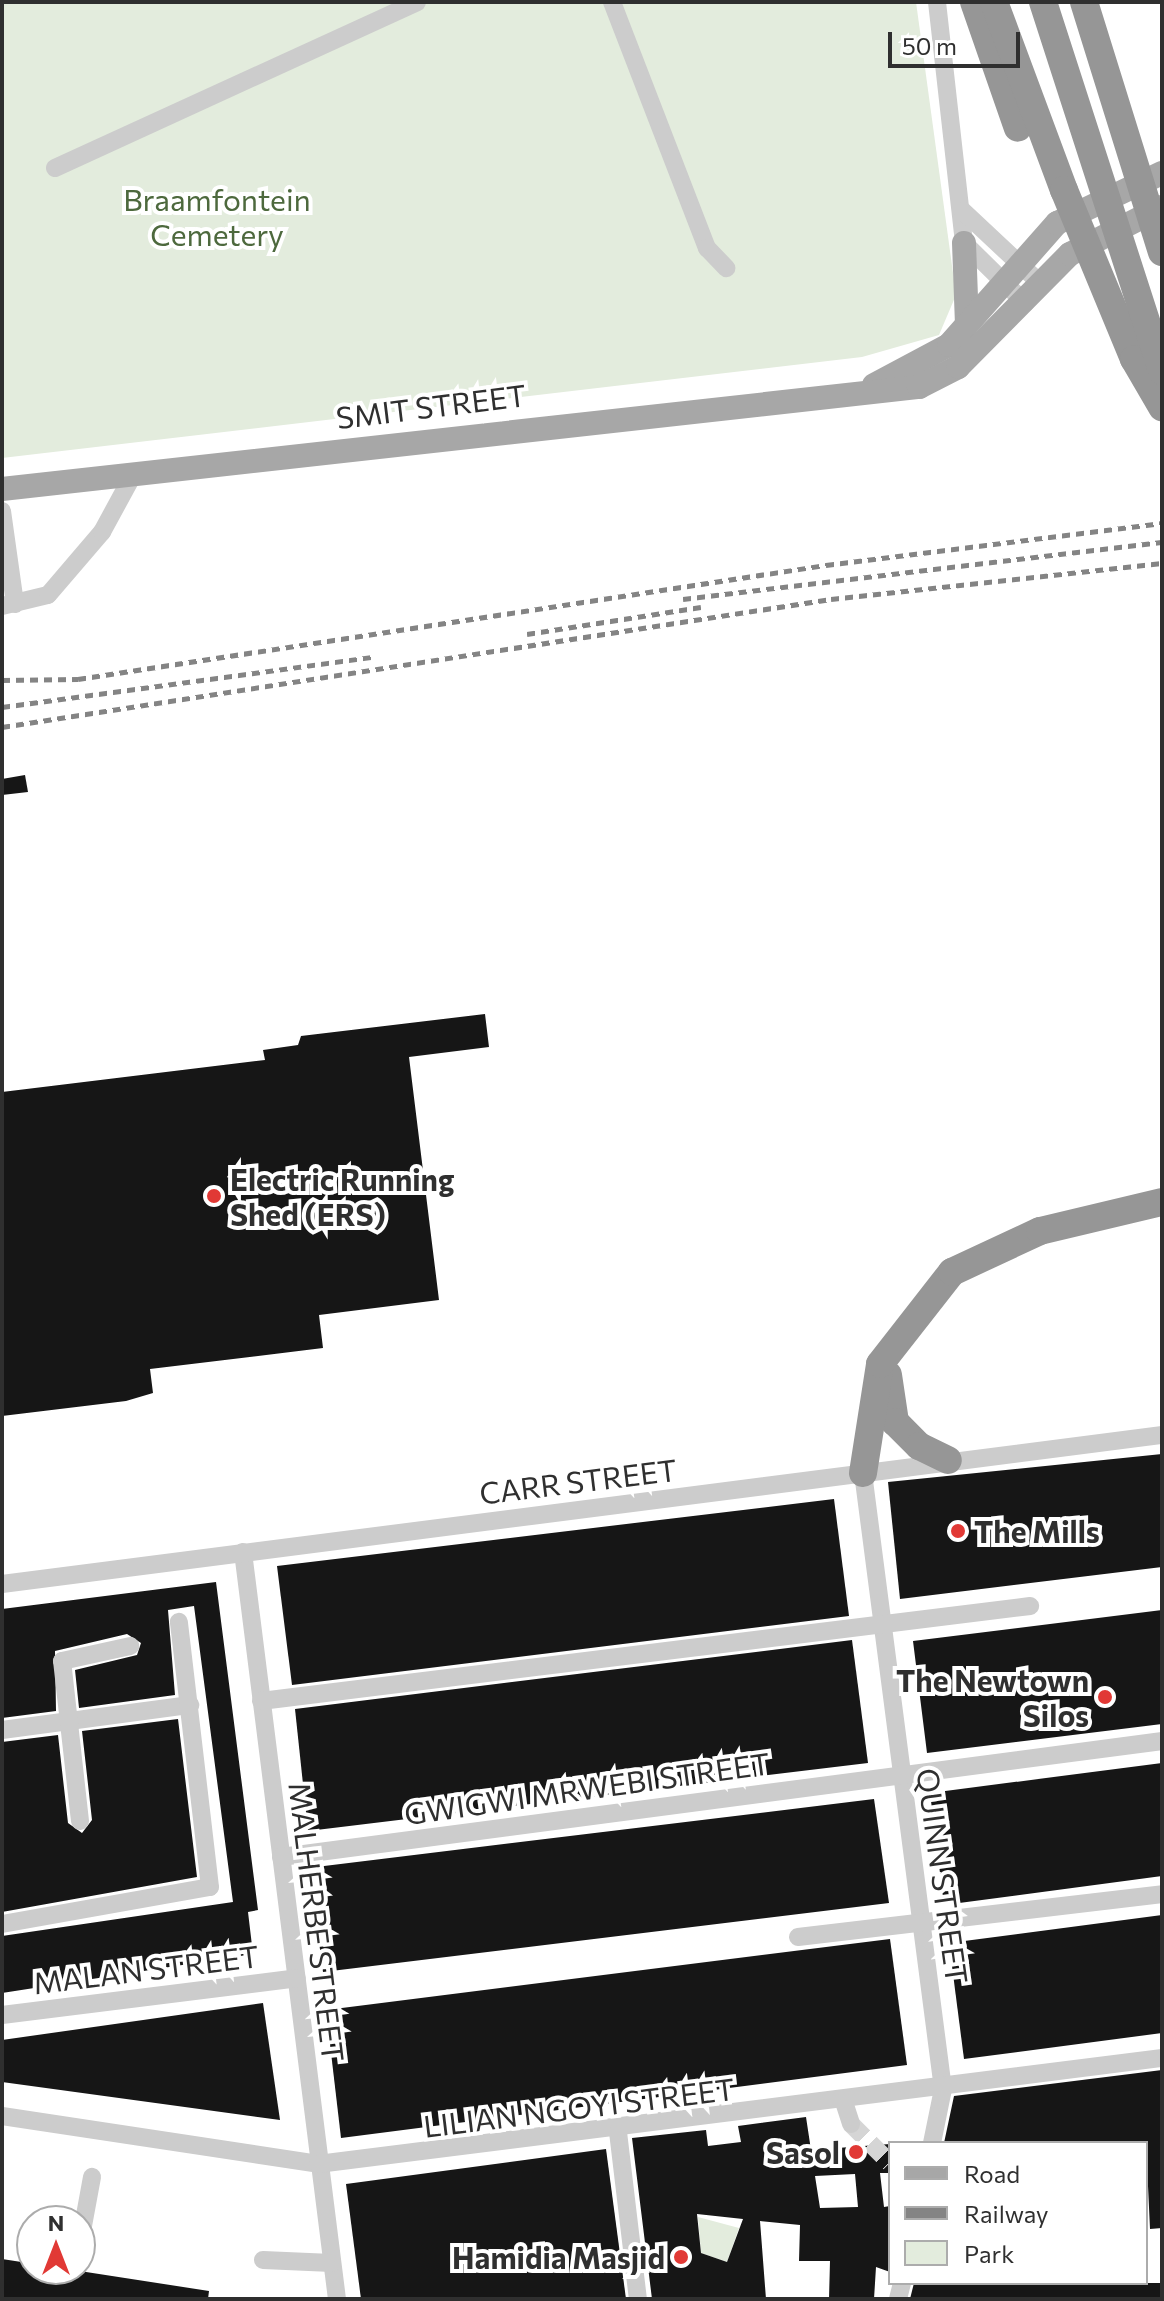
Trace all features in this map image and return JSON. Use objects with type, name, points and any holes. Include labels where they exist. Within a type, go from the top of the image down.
[{"type":"highway","points":[[974,2],[987,56],[1070,254]]},
{"type":"highway","points":[[994,2],[1064,190],[1162,407]]},
{"type":"highway","points":[[1043,2],[1162,371]]},
{"type":"highway","points":[[1084,2],[1162,252]]},
{"type":"highway","points":[[1105,2],[1133,160]]},
{"type":"highway","points":[[863,1473],[875,1384],[888,1350],[934,1289],[970,1261],[1040,1231],[1162,1202]]},
{"type":"highway","points":[[888,1350],[887,1400],[895,1422],[919,1446],[948,1460]]},
{"type":"main road","name":"SMIT STREET","points":[[868,387],[924,363],[967,324],[1010,272],[1057,223],[1162,173]]},
{"type":"main road","name":"SMIT STREET","points":[[2,489],[868,387],[904,390],[958,367],[1025,303],[1070,254],[1162,207]]},
{"type":"main road","points":[[964,243],[967,324]]},
{"type":"street","points":[[55,168],[417,2]]},
{"type":"street","points":[[612,2],[707,248],[726,268]]},
{"type":"street","points":[[937,2],[963,211],[964,243],[1010,272],[1042,285]]},
{"type":"street","points":[[963,211],[1010,272],[1025,303]]},
{"type":"street","points":[[2,511],[9,605],[48,595],[102,532],[134,473]]},
{"type":"street","name":"CARR STREET","points":[[2,1584],[948,1460],[1162,1435]]},
{"type":"street","name":"QUINN STREET","points":[[863,1473],[943,2089],[932,2141]]},
{"type":"street","name":"MALHERBE STREET","points":[[243,1552],[337,2299]]},
{"type":"street","points":[[261,1701],[883,1627],[1030,1606]]},
{"type":"street","points":[[2,1924],[210,1887],[179,1622]]},
{"type":"street","points":[[80,1821],[66,1721],[62,1661],[130,1646]]},
{"type":"street","points":[[2,1730],[190,1705]]},
{"type":"street","name":"GWIGWI MRWEBI STREET","points":[[281,1857],[1162,1741]]},
{"type":"street","points":[[798,1937],[1162,1894]]},
{"type":"street","name":"MALAN STREET","points":[[2,2015],[297,1978]]},
{"type":"street","name":"LILIAN NGOYI STREET","points":[[2,2116],[318,2164],[618,2132],[1162,2058]]},
{"type":"street","points":[[844,2102],[851,2124]]},
{"type":"street","points":[[618,2132],[638,2299]]},
{"type":"street","points":[[87,2205],[92,2177]]},
{"type":"street","points":[[263,2260],[332,2263]]},
{"type":"green space","name":"Braamfontein Cemetery","points":[[2,2],[916,2],[956,295],[939,335],[862,357],[2,458]]},
{"type":"green space","points":[[698,2217],[739,2228],[727,2262],[701,2253]]},
{"type":"building","points":[[25,775],[28,792],[2,795],[2,779]]},
{"type":"building","name":"Electric Running Shed (ERS)","points":[[485,1014],[489,1047],[409,1057],[439,1300],[319,1315],[323,1348],[150,1369],[153,1393],[126,1401],[2,1416],[2,1092],[265,1060],[263,1050],[298,1045],[301,1036]]},
{"type":"building","points":[[1162,1454],[1162,1567],[900,1599],[888,1482]]},
{"type":"building","points":[[834,1499],[849,1616],[292,1685],[277,1566]]},
{"type":"building","points":[[216,1582],[258,1910],[248,1912],[253,1954],[2,1993],[2,1936],[233,1902],[194,1606],[168,1610],[175,1695],[79,1708],[75,1670],[137,1655],[141,1643],[127,1634],[55,1651],[56,1711],[2,1718],[2,1609]]},
{"type":"building","points":[[1162,1610],[1162,1724],[927,1753],[913,1641]]},
{"type":"building","points":[[852,1640],[868,1763],[308,1831],[295,1709]]},
{"type":"building","points":[[178,1719],[197,1877],[2,1912],[2,1742],[58,1735],[68,1823],[82,1833],[92,1820],[82,1731]]},
{"type":"building","points":[[1162,1763],[1162,1876],[944,1905],[930,1793]]},
{"type":"building","points":[[874,1799],[889,1903],[323,1972],[310,1874],[316,1867]]},
{"type":"building","points":[[1162,1915],[1162,2033],[964,2059],[949,1943]]},
{"type":"building","points":[[890,1939],[907,2065],[341,2138],[326,2010]]},
{"type":"building","points":[[263,2003],[280,2120],[2,2082],[2,2040]]},
{"type":"building","points":[[1162,2070],[1162,2228],[1150,2229],[1148,2141],[944,2141],[954,2096]]},
{"type":"building","points":[[806,2117],[811,2150],[888,2144],[888,2173],[880,2173],[884,2207],[888,2206],[888,2271],[876,2267],[874,2299],[829,2299],[830,2261],[799,2261],[800,2225],[760,2221],[766,2299],[652,2299],[632,2138],[706,2130],[708,2146],[741,2142],[738,2126]],"holes":[[[855,2174],[858,2207],[820,2208],[815,2176]],[[697,2214],[743,2219],[727,2262],[701,2253]]]},
{"type":"building","points":[[606,2149],[626,2299],[361,2299],[346,2184]]},
{"type":"building","points":[[2,2259],[16,2261],[16,2285],[96,2285],[96,2274],[209,2291],[208,2299],[2,2299]]},
{"type":"building","points":[[1162,2283],[1162,2299],[910,2299],[914,2285]]},
{"type":"tunnel","points":[[851,2124],[888,2161]]},
{"type":"railway","points":[[2,680],[78,679],[826,565],[1162,523]]},
{"type":"railway","points":[[683,599],[1162,542]]},
{"type":"railway","points":[[2,727],[831,599],[1162,563]]},
{"type":"railway","points":[[527,634],[701,607]]},
{"type":"railway","points":[[2,707],[373,657]]},
{"type":"place","name":"Electric Running Shed (ERS)","points":[[214,1196]]},
{"type":"place","name":"The Mills","points":[[958,1531]]},
{"type":"place","name":"The Newtown Silos","points":[[1105,1697]]},
{"type":"place","name":"Sasol","points":[[856,2152]]},
{"type":"place","name":"Hamidia Masjid","points":[[681,2257]]}]
